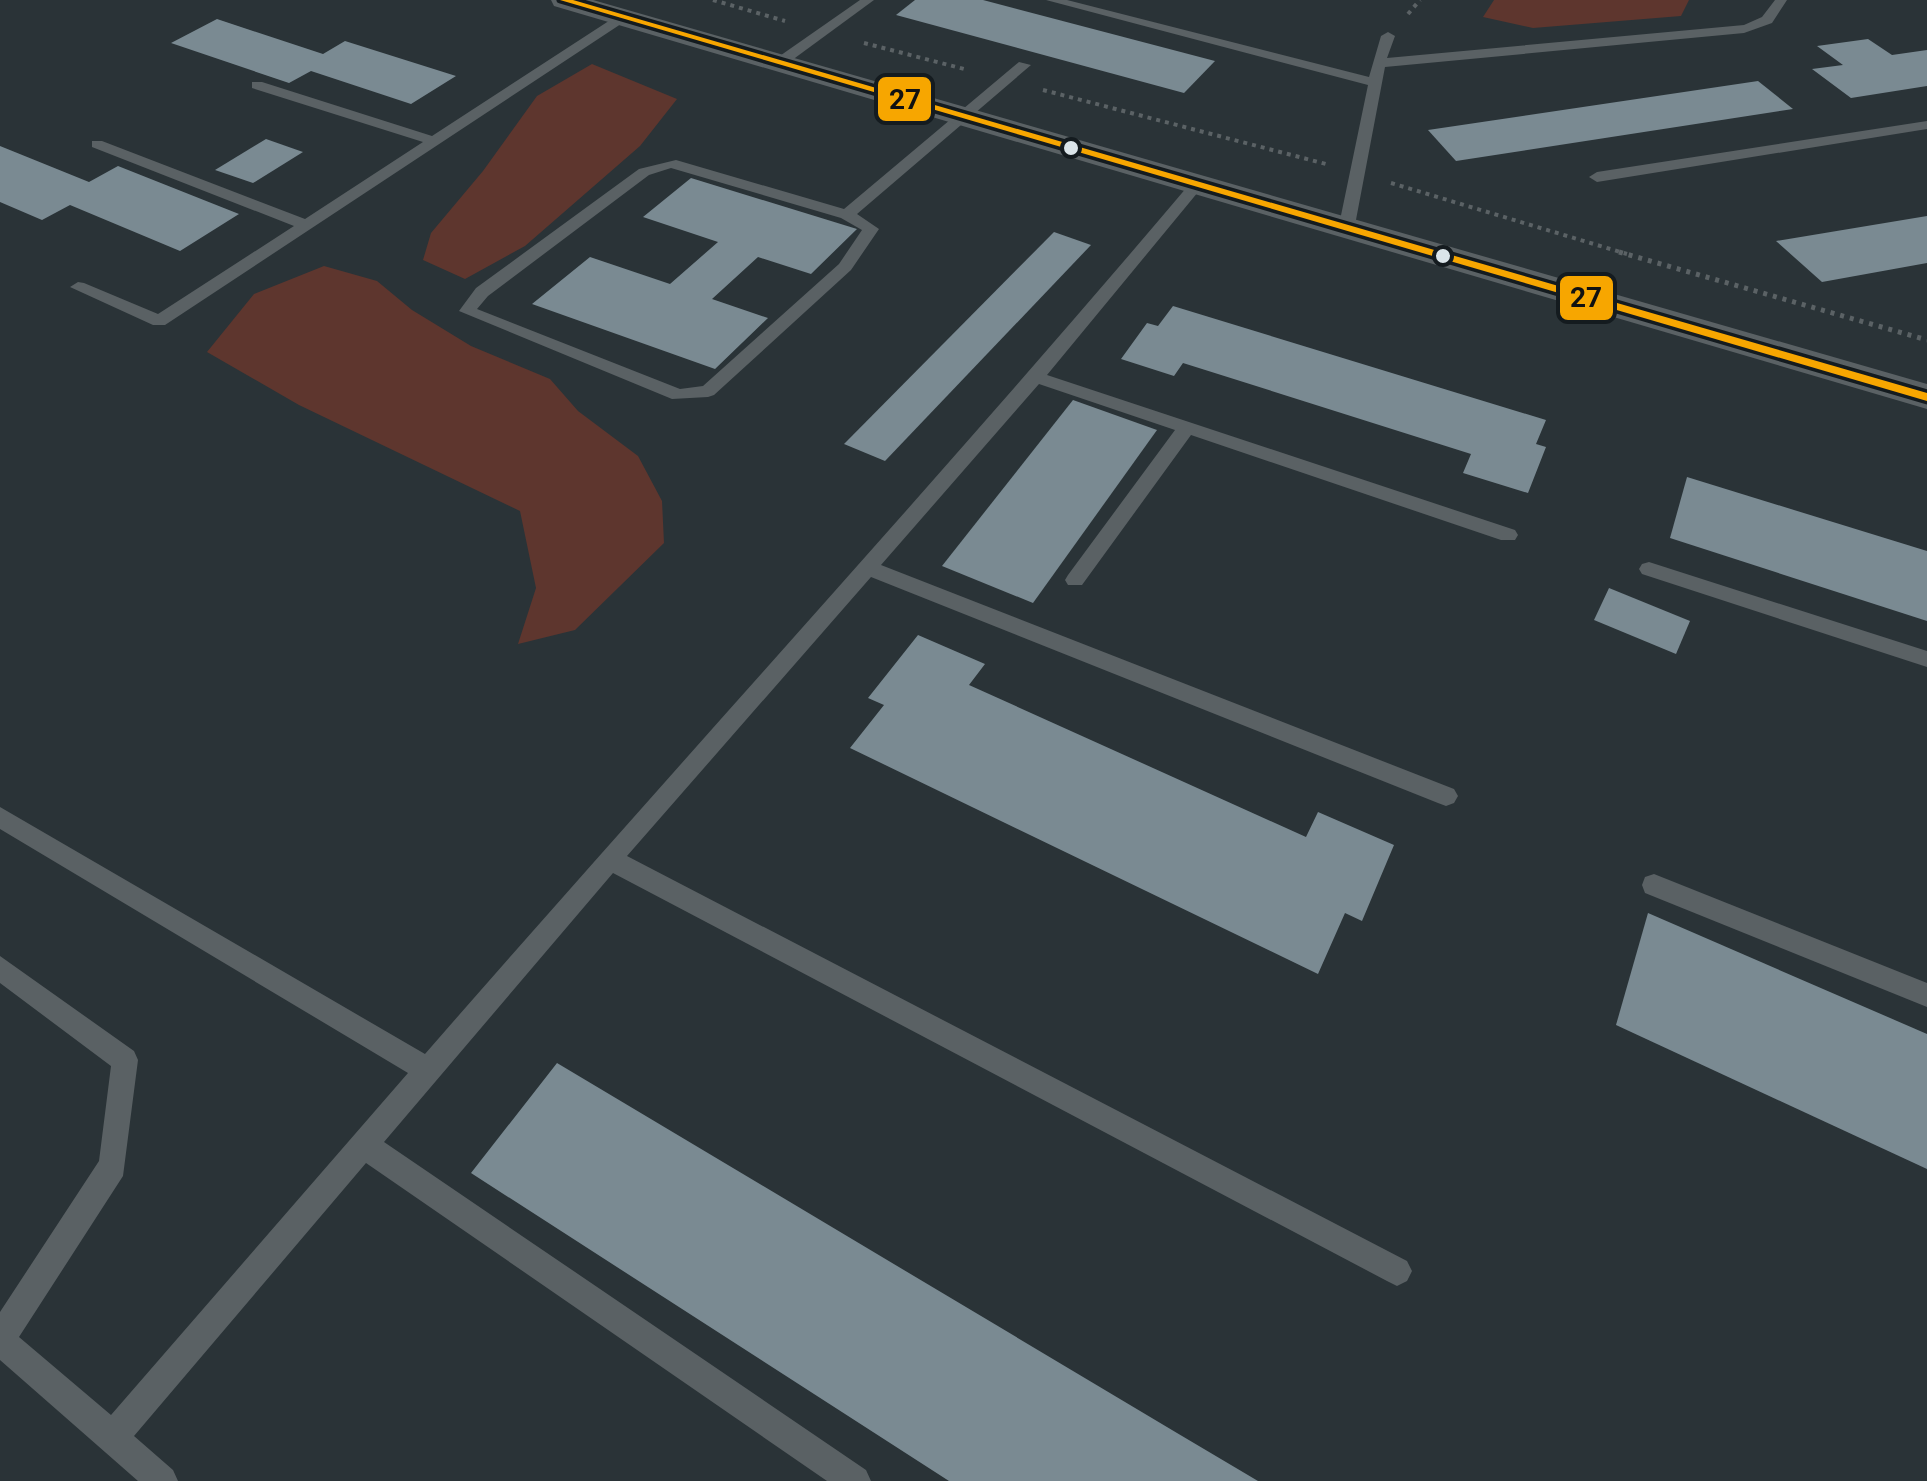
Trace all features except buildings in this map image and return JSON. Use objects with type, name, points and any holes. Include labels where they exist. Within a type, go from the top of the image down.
[{"type":"street","points":[[564,0],[1927,397]]},
{"type":"lane","points":[[779,62],[868,0]]},
{"type":"lane","points":[[1052,0],[1375,83]]},
{"type":"lane","points":[[1379,64],[1744,29],[1764,24],[1773,16],[1780,0]]},
{"type":"lane","points":[[78,287],[160,321],[623,18]]},
{"type":"lane","points":[[1347,225],[1388,36]]},
{"type":"lane","points":[[846,215],[1024,65]]},
{"type":"lane","points":[[258,85],[433,141]]},
{"type":"lane","points":[[1597,177],[1927,125]]},
{"type":"lane","points":[[97,144],[307,225]]},
{"type":"lane","points":[[671,163],[846,215],[871,229],[845,267],[708,391],[678,395],[468,311],[482,292],[644,172],[671,163]]},
{"type":"lane","points":[[112,1438],[610,859],[1036,377],[1198,182]]},
{"type":"lane","points":[[1036,377],[1508,535]]},
{"type":"lane","points":[[1075,580],[1188,427]]},
{"type":"lane","points":[[865,567],[1446,796]]},
{"type":"lane","points":[[1649,568],[1927,659]]},
{"type":"lane","points":[[0,817],[429,1070]]},
{"type":"lane","points":[[610,859],[1398,1271]]},
{"type":"lane","points":[[1654,885],[1927,995]]},
{"type":"lane","points":[[0,968],[125,1060],[113,1166],[0,1339],[162,1481]]},
{"type":"lane","points":[[364,1145],[855,1481]]},
{"type":"shaded area","points":[[1494,0],[1689,0],[1681,16],[1533,28],[1483,17]]},
{"type":"shaded area","points":[[592,64],[677,99],[640,146],[525,246],[465,279],[423,260],[431,233],[483,171],[537,96]]},
{"type":"shaded area","points":[[324,266],[377,281],[412,310],[471,346],[550,379],[578,411],[638,456],[662,501],[664,543],[575,630],[518,644],[536,588],[520,511],[299,405],[207,352],[254,294]]},
{"type":"transit line","name":"27","points":[[564,0],[1927,397]]}]
